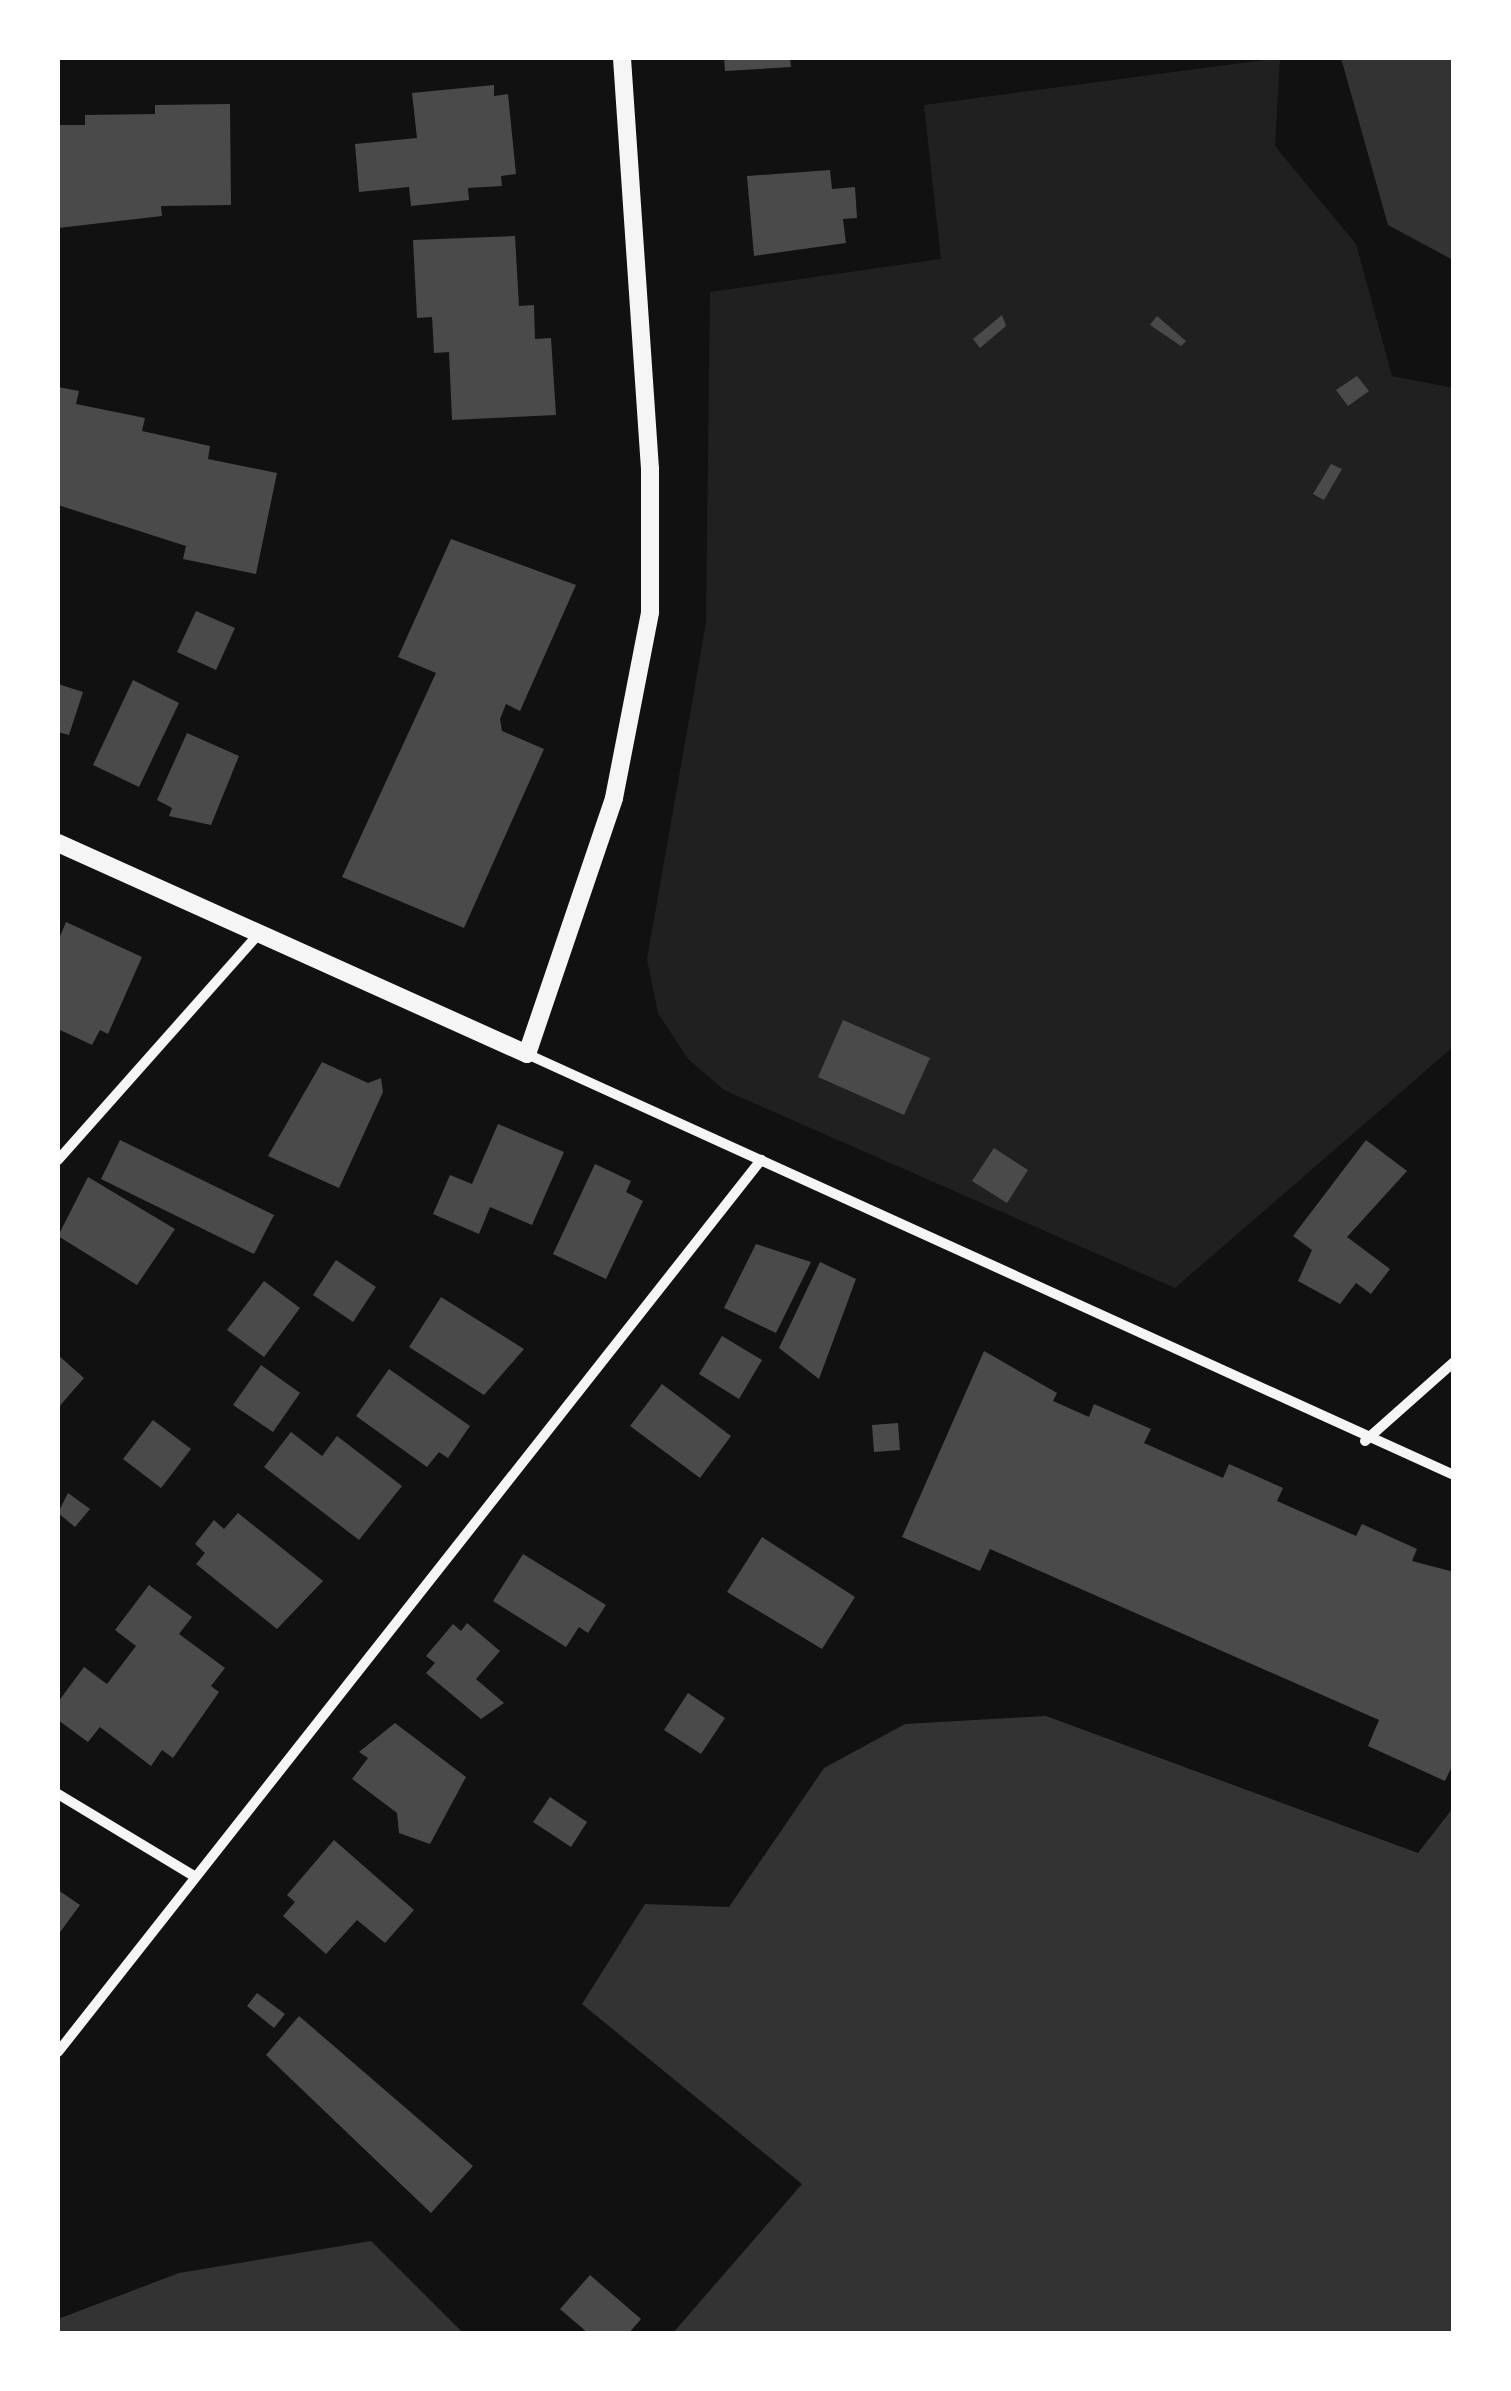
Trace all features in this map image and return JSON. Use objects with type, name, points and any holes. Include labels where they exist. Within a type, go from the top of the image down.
[{"type":"street","points":[[528,1054],[614,798],[650,612],[650,454],[622,58]]},
{"type":"street","points":[[58,844],[761,1160],[1365,1441],[1454,1475]]},
{"type":"street","points":[[58,1160],[260,933]]},
{"type":"street","points":[[58,2052],[761,1160]]},
{"type":"street","points":[[1365,1441],[1454,1362]]},
{"type":"street","points":[[58,1794],[194,1876]]},
{"type":"shaded area","points":[[1280,58],[1275,146],[1356,244],[1392,376],[1453,388],[1453,1047],[1175,1288],[724,1090],[688,1059],[658,1013],[647,959],[706,623],[710,292],[941,259],[924,105]]},
{"type":"shaded area","points":[[1341,58],[1453,58],[1453,260],[1388,225]]},
{"type":"shaded area","points":[[1046,1716],[1418,1853],[1453,1808],[1453,2333],[673,2333],[802,2184],[582,2004],[645,1904],[729,1907],[824,1768],[905,1724]]},
{"type":"shaded area","points":[[371,2241],[463,2333],[58,2333],[58,2319],[179,2273]]},
{"type":"building","points":[[724,58],[790,58],[791,67],[725,71]]},
{"type":"building","points":[[494,85],[494,96],[508,94],[516,174],[501,176],[502,186],[468,188],[469,200],[411,206],[409,187],[359,192],[355,144],[417,138],[412,93]]},
{"type":"building","points":[[230,104],[231,205],[161,206],[162,216],[58,228],[58,125],[85,125],[85,115],[155,114],[155,105]]},
{"type":"building","points":[[830,170],[832,189],[855,187],[857,218],[843,219],[846,243],[754,256],[747,176]]},
{"type":"building","points":[[515,236],[519,306],[534,305],[535,339],[551,338],[556,415],[452,420],[449,352],[434,353],[432,317],[417,318],[413,240]]},
{"type":"building","points":[[1002,315],[1006,326],[980,348],[973,339]]},
{"type":"building","points":[[1157,316],[1186,341],[1181,346],[1150,325]]},
{"type":"building","points":[[1357,376],[1369,391],[1348,406],[1336,390]]},
{"type":"building","points":[[58,387],[79,391],[76,404],[145,418],[142,431],[210,446],[208,459],[277,473],[256,574],[183,559],[186,546],[58,505]]},
{"type":"building","points":[[1331,464],[1342,469],[1324,500],[1313,494]]},
{"type":"building","points":[[451,539],[576,585],[520,711],[506,704],[500,719],[502,731],[544,749],[464,928],[342,877],[436,673],[398,657]]},
{"type":"building","points":[[196,611],[235,628],[216,670],[177,652]]},
{"type":"building","points":[[133,680],[179,703],[139,787],[93,765]]},
{"type":"building","points":[[58,684],[83,692],[69,735],[58,732]]},
{"type":"building","points":[[187,733],[239,756],[211,825],[169,816],[172,808],[157,800]]},
{"type":"building","points":[[66,922],[142,957],[108,1034],[100,1030],[92,1045],[58,1029],[58,941]]},
{"type":"building","points":[[843,1020],[930,1058],[904,1115],[818,1077]]},
{"type":"building","points":[[322,1062],[368,1083],[381,1078],[383,1092],[339,1188],[268,1156]]},
{"type":"building","points":[[498,1124],[564,1152],[532,1225],[490,1207],[479,1234],[433,1214],[450,1175],[472,1184]]},
{"type":"building","points":[[120,1140],[274,1215],[254,1254],[101,1179]]},
{"type":"building","points":[[1366,1140],[1407,1171],[1347,1237],[1390,1269],[1371,1294],[1356,1283],[1340,1304],[1298,1281],[1312,1250],[1293,1236]]},
{"type":"building","points":[[994,1148],[1028,1170],[1007,1203],[972,1181]]},
{"type":"building","points":[[595,1164],[631,1181],[626,1192],[643,1201],[606,1279],[553,1254]]},
{"type":"building","points":[[88,1177],[175,1229],[137,1285],[58,1236]]},
{"type":"building","points":[[756,1244],[811,1262],[776,1333],[724,1308]]},
{"type":"building","points":[[336,1260],[376,1287],[353,1322],[313,1295]]},
{"type":"building","points":[[820,1262],[856,1279],[819,1379],[779,1348]]},
{"type":"building","points":[[264,1281],[300,1308],[264,1357],[227,1330]]},
{"type":"building","points":[[441,1297],[524,1349],[484,1395],[409,1347]]},
{"type":"building","points":[[722,1336],[762,1360],[739,1399],[699,1374]]},
{"type":"building","points":[[984,1351],[1057,1393],[1053,1401],[1089,1417],[1094,1404],[1151,1429],[1144,1443],[1223,1478],[1229,1464],[1283,1488],[1277,1501],[1356,1536],[1362,1524],[1417,1549],[1412,1561],[1454,1572],[1454,1762],[1445,1781],[1368,1746],[1379,1720],[990,1549],[980,1571],[902,1537]]},
{"type":"building","points":[[58,1355],[84,1378],[58,1408]]},
{"type":"building","points":[[261,1365],[300,1393],[273,1432],[233,1405]]},
{"type":"building","points":[[389,1369],[470,1426],[448,1458],[439,1452],[427,1467],[356,1416]]},
{"type":"building","points":[[662,1384],[731,1436],[700,1478],[630,1426]]},
{"type":"building","points":[[153,1420],[191,1449],[161,1488],[123,1459]]},
{"type":"building","points":[[898,1423],[900,1450],[874,1452],[872,1425]]},
{"type":"building","points":[[291,1432],[322,1456],[337,1436],[402,1486],[359,1540],[264,1467]]},
{"type":"building","points":[[68,1493],[90,1509],[75,1527],[58,1513]]},
{"type":"building","points":[[238,1513],[323,1581],[277,1629],[196,1564],[205,1553],[195,1544],[214,1520],[224,1529]]},
{"type":"building","points":[[762,1537],[855,1597],[822,1649],[727,1592]]},
{"type":"building","points":[[523,1554],[606,1605],[588,1633],[579,1627],[566,1647],[493,1601]]},
{"type":"building","points":[[149,1585],[192,1617],[179,1634],[225,1668],[211,1686],[219,1692],[173,1758],[162,1750],[151,1766],[100,1727],[88,1742],[58,1720],[58,1702],[84,1667],[107,1684],[136,1646],[115,1630]]},
{"type":"building","points":[[467,1623],[500,1651],[476,1679],[504,1703],[481,1719],[426,1673],[435,1663],[426,1656],[453,1624],[461,1631]]},
{"type":"building","points":[[688,1693],[725,1718],[701,1754],[664,1730]]},
{"type":"building","points":[[395,1723],[466,1777],[430,1844],[399,1833],[397,1813],[352,1779],[368,1758],[359,1752]]},
{"type":"building","points":[[550,1797],[587,1822],[571,1847],[533,1822]]},
{"type":"building","points":[[334,1840],[414,1910],[385,1943],[357,1920],[326,1954],[283,1916],[295,1902],[287,1895]]},
{"type":"building","points":[[58,1890],[80,1905],[58,1935]]},
{"type":"building","points":[[257,1993],[285,2014],[274,2028],[247,2006]]},
{"type":"building","points":[[299,2016],[473,2166],[431,2213],[266,2055]]},
{"type":"building","points":[[590,2275],[641,2319],[628,2334],[589,2334],[560,2309]]}]
